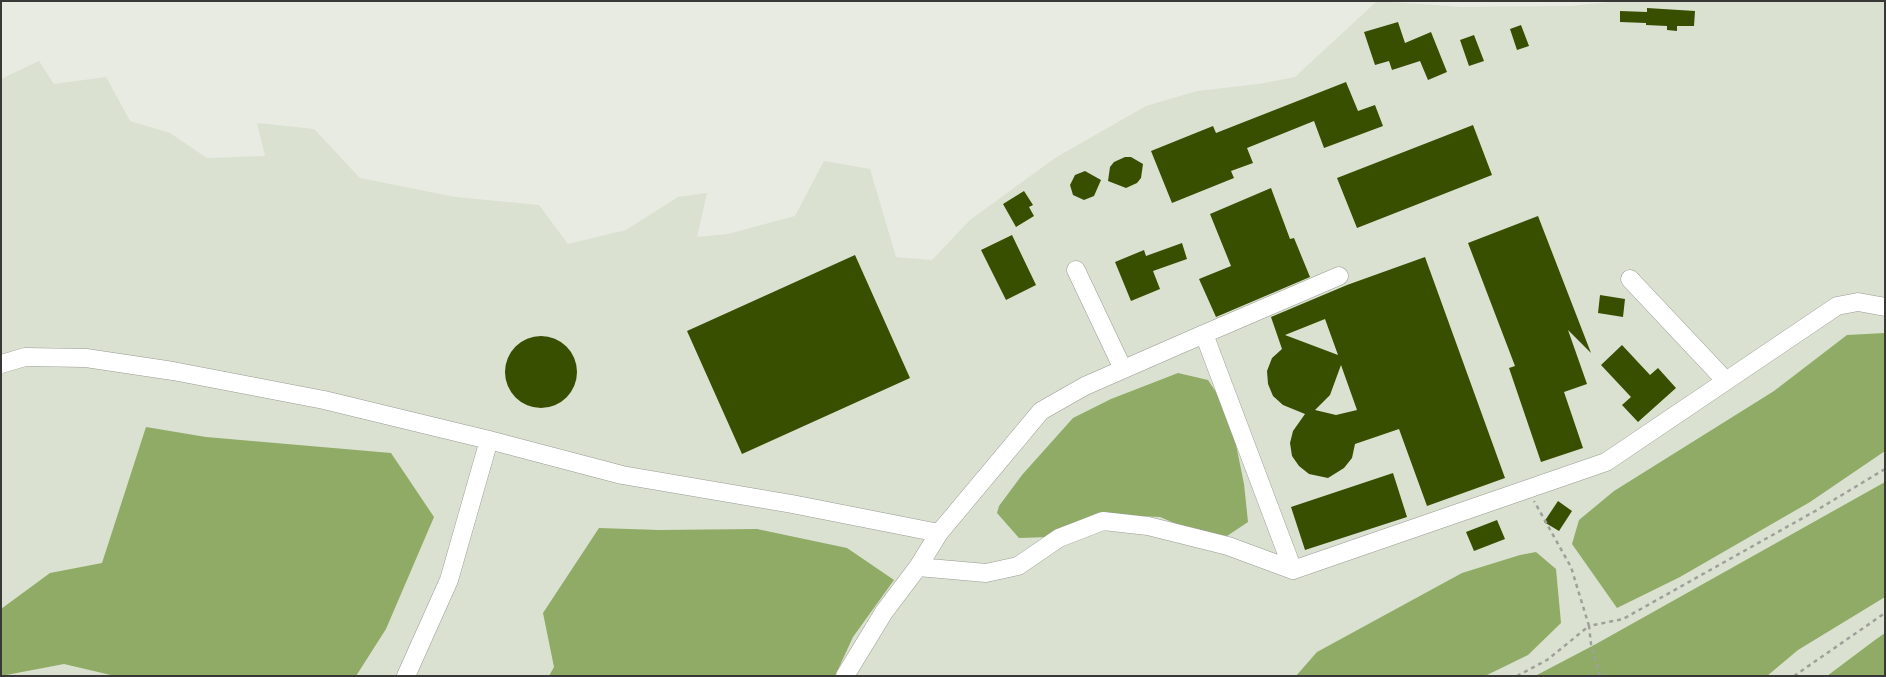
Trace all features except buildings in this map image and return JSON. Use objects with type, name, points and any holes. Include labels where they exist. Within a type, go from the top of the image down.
[{"type":"lane","points":[[1076,270],[1124,369]]},
{"type":"lane","points":[[845,676],[884,612],[918,567],[939,533],[1041,411],[1085,386],[1339,276]]},
{"type":"lane","points":[[1630,279],[1725,380]]},
{"type":"lane","points":[[918,567],[986,573],[1018,566],[1059,538],[1103,521],[1148,526],[1228,546],[1293,570],[1606,462],[1837,306],[1858,302],[1885,306]]},
{"type":"lane","points":[[1204,334],[1293,570]]},
{"type":"lane","points":[[1,364],[26,357],[86,358],[134,365],[324,400],[622,475],[792,504],[939,533]]},
{"type":"lane","points":[[406,676],[449,580],[489,440]]},
{"type":"path","points":[[1517,676],[1547,660],[1589,626],[1623,619],[1817,510],[1885,469]]},
{"type":"path","points":[[1527,489],[1571,567],[1589,626],[1591,644],[1600,676]]},
{"type":"path","points":[[1794,676],[1885,613]]},
{"type":"shaded area","points":[[1377,1],[1462,7],[1571,6],[1619,1],[1885,1],[1885,676],[1,676],[1,79],[39,61],[54,84],[106,77],[130,121],[170,133],[207,158],[265,156],[257,123],[314,129],[360,178],[455,197],[539,205],[568,244],[626,230],[678,197],[707,193],[697,237],[728,234],[795,216],[824,161],[870,169],[896,257],[932,260],[970,220],[1055,158],[1146,106],[1197,91],[1259,84],[1295,77]]},
{"type":"shaded area","points":[[1885,333],[1885,451],[1810,502],[1680,577],[1617,608],[1572,544],[1579,520],[1614,491],[1774,391],[1847,335]]},
{"type":"shaded area","points":[[1178,373],[1208,380],[1218,395],[1234,435],[1244,484],[1248,522],[1227,536],[1186,528],[1160,517],[1137,516],[1094,521],[1050,537],[1019,538],[997,513],[999,506],[1022,475],[1073,418],[1111,399]]},
{"type":"shaded area","points":[[146,427],[206,437],[391,453],[434,517],[386,629],[356,676],[115,676],[64,664],[1,676],[1,609],[50,573],[102,563]]},
{"type":"shaded area","points":[[1885,482],[1885,597],[1798,650],[1767,676],[1535,676],[1596,644]]},
{"type":"shaded area","points":[[599,528],[659,530],[757,529],[847,548],[894,580],[853,637],[835,676],[549,676],[554,667],[543,613]]},
{"type":"shaded area","points":[[1536,552],[1556,569],[1561,623],[1528,655],[1485,676],[1296,676],[1317,652],[1462,573]]},
{"type":"shaded area","points":[[1885,633],[1885,676],[1827,676],[1875,640]]}]
